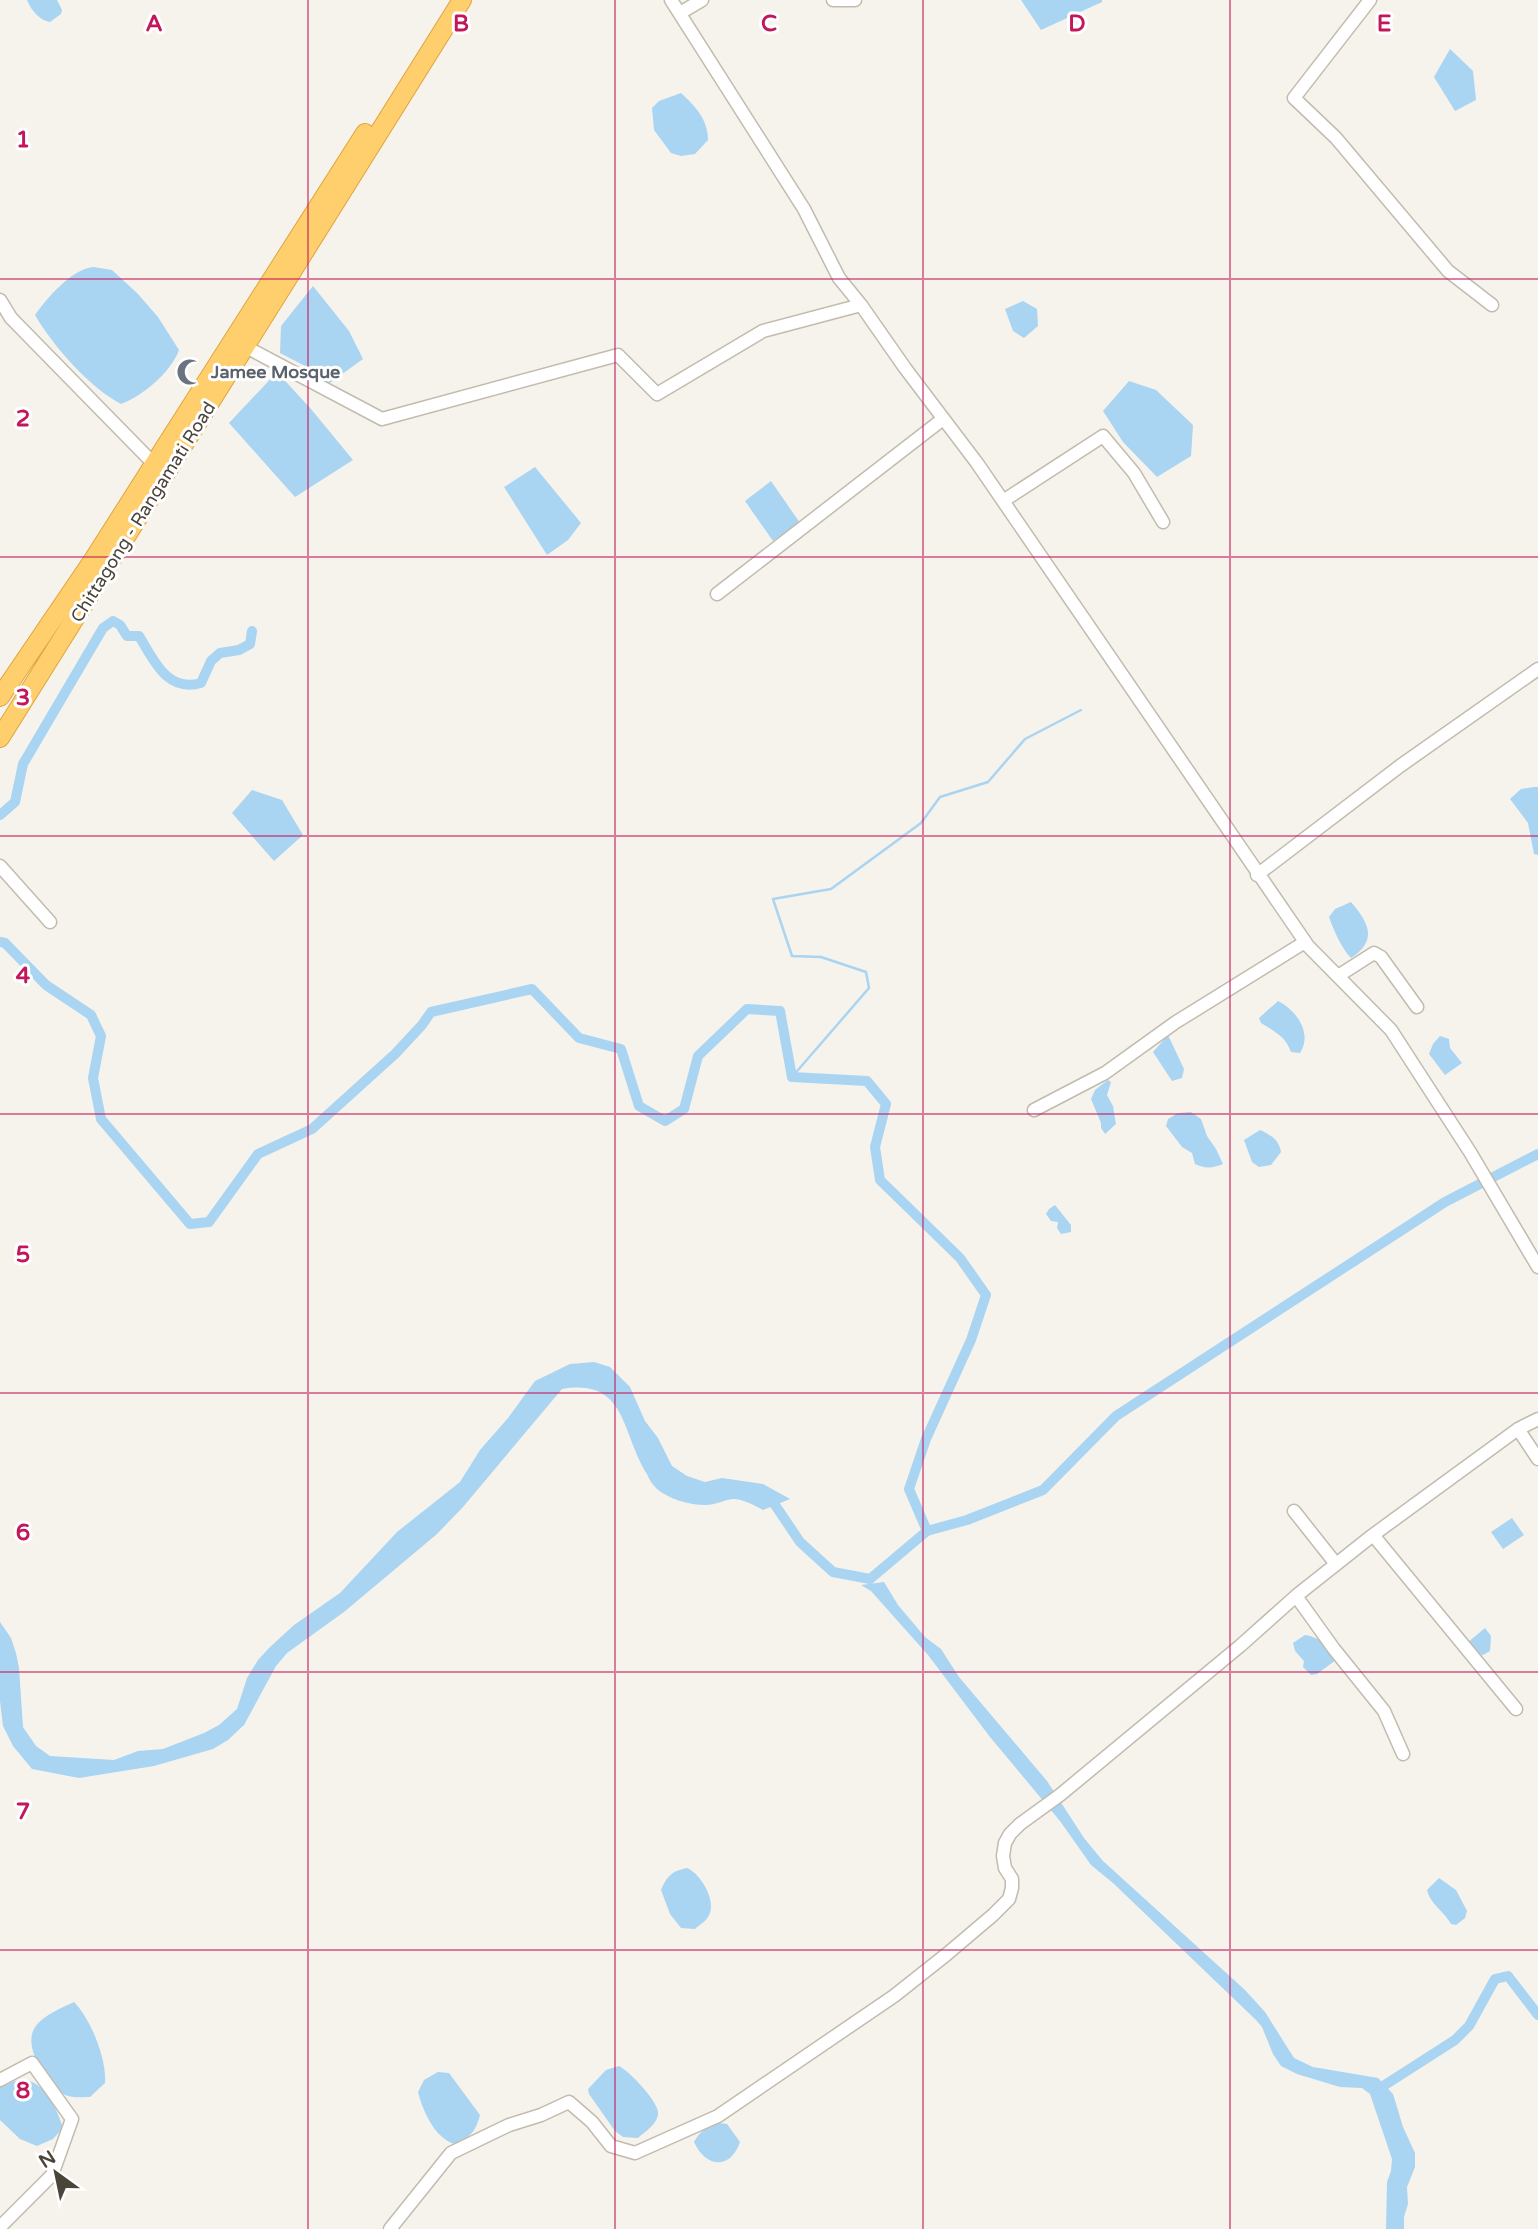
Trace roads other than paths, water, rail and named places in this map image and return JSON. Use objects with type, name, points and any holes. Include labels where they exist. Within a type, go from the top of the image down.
[{"type":"highway","points":[[0,697],[155,464],[249,334],[450,0]]},
{"type":"highway","name":"Chittagong - Rangamati Road","points":[[0,738],[249,334],[462,0]]},
{"type":"street","points":[[671,0],[804,209],[839,278],[862,305],[1003,501],[1305,942],[1391,1030],[1470,1152],[1538,1267]]},
{"type":"street","points":[[680,13],[702,0]]},
{"type":"street","points":[[833,0],[855,0]]},
{"type":"street","points":[[1370,0],[1294,98],[1336,138],[1448,271],[1492,305]]},
{"type":"street","points":[[0,300],[11,318],[155,464]]},
{"type":"street","points":[[249,334],[382,419],[618,355],[657,394],[763,331],[862,305]]},
{"type":"street","points":[[717,594],[943,419]]},
{"type":"street","points":[[1003,501],[1103,436],[1134,473],[1163,522]]},
{"type":"street","points":[[1257,875],[1400,766],[1538,669]]},
{"type":"street","points":[[0,866],[50,922]]},
{"type":"street","points":[[1034,1110],[1105,1073],[1176,1022],[1305,942]]},
{"type":"street","points":[[1338,976],[1374,953],[1381,957],[1418,1007]]},
{"type":"street","points":[[390,2229],[451,2153],[509,2124],[541,2115],[569,2102],[592,2122],[611,2146],[635,2153],[719,2116],[894,1996],[1009,1899],[1012,1879],[1005,1868],[1003,1856],[1010,1834],[1336,1564],[1518,1429],[1538,1419]]},
{"type":"street","points":[[1518,1429],[1538,1459]]},
{"type":"street","points":[[1294,1511],[1336,1564]]},
{"type":"street","points":[[1373,1535],[1516,1709]]},
{"type":"street","points":[[1296,1596],[1384,1711],[1403,1754]]},
{"type":"street","points":[[0,2080],[32,2063],[72,2119],[52,2175],[0,2227]]},
{"type":"water","points":[[27,0],[57,0],[61,14],[50,22],[46,21],[36,14]]},
{"type":"water","points":[[1021,0],[1102,0],[1102,2],[1041,30]]},
{"type":"water","points":[[1450,49],[1473,71],[1476,100],[1455,111],[1434,77]]},
{"type":"water","points":[[681,93],[703,119],[708,140],[695,154],[681,156],[671,153],[654,130],[652,108],[659,101]]},
{"type":"water","points":[[93,267],[112,270],[138,294],[158,317],[179,350],[170,367],[155,382],[121,404],[109,397],[73,365],[35,315],[69,279]]},
{"type":"water","points":[[313,286],[349,331],[363,359],[327,385],[305,366],[280,353],[281,326]]},
{"type":"water","points":[[1023,301],[1037,309],[1038,326],[1024,338],[1013,331],[1005,309]]},
{"type":"water","points":[[277,372],[353,460],[295,497],[229,423]]},
{"type":"water","points":[[1129,381],[1156,390],[1193,425],[1191,456],[1157,477],[1123,442],[1103,411]]},
{"type":"water","points":[[535,467],[581,523],[568,540],[547,555],[504,487]]},
{"type":"water","points":[[771,481],[800,523],[773,541],[745,501]]},
{"type":"water","points":[[1538,787],[1538,855],[1534,854],[1528,823],[1510,799],[1521,789]]},
{"type":"water","points":[[252,790],[282,800],[303,835],[274,861],[232,813]]},
{"type":"water","points":[[1351,902],[1366,924],[1368,938],[1365,945],[1351,958],[1338,939],[1329,917],[1335,909]]},
{"type":"water","points":[[1278,1001],[1291,1010],[1301,1023],[1305,1038],[1300,1053],[1291,1052],[1283,1038],[1261,1023],[1259,1018]]},
{"type":"water","points":[[1168,1035],[1184,1069],[1182,1078],[1172,1081],[1153,1052]]},
{"type":"water","points":[[1440,1036],[1449,1039],[1450,1048],[1462,1063],[1445,1075],[1429,1054]]},
{"type":"water","points":[[1108,1080],[1111,1082],[1107,1095],[1113,1106],[1116,1124],[1105,1134],[1091,1099],[1095,1090]]},
{"type":"water","points":[[1191,1112],[1201,1119],[1223,1164],[1202,1167],[1195,1164],[1192,1153],[1182,1147],[1166,1126],[1168,1119],[1178,1113]]},
{"type":"water","points":[[1260,1130],[1274,1138],[1281,1152],[1271,1165],[1259,1167],[1252,1162],[1244,1140]]},
{"type":"water","points":[[1055,1205],[1071,1225],[1071,1232],[1061,1234],[1057,1228],[1058,1222],[1051,1221],[1046,1214]]},
{"type":"water","points":[[594,1362],[610,1367],[630,1387],[645,1421],[658,1438],[672,1466],[687,1476],[705,1482],[722,1478],[763,1484],[790,1499],[763,1510],[737,1499],[699,1505],[666,1495],[650,1480],[611,1400],[599,1392],[583,1388],[562,1389],[437,1534],[344,1612],[287,1653],[276,1666],[244,1725],[228,1740],[213,1749],[154,1766],[79,1778],[32,1769],[13,1746],[3,1726],[0,1701],[0,1622],[11,1638],[16,1653],[23,1727],[36,1746],[50,1756],[114,1760],[138,1751],[163,1749],[204,1733],[219,1725],[237,1709],[247,1678],[269,1648],[294,1625],[340,1593],[397,1532],[460,1482],[480,1450],[535,1381],[570,1364]]},
{"type":"water","points":[[1512,1518],[1524,1535],[1503,1549],[1491,1532]]},
{"type":"water","points":[[884,1582],[898,1605],[925,1637],[941,1649],[959,1677],[1047,1781],[1084,1838],[1103,1861],[1245,1990],[1265,2012],[1294,2058],[1313,2067],[1378,2078],[1393,2094],[1403,2127],[1415,2153],[1415,2167],[1407,2187],[1408,2204],[1404,2229],[1386,2229],[1387,2182],[1392,2159],[1370,2094],[1362,2088],[1340,2087],[1297,2074],[1281,2066],[1256,2020],[1091,1865],[1060,1821],[990,1737],[928,1655],[871,1591],[861,1585]]},
{"type":"water","points":[[1485,1628],[1491,1636],[1490,1651],[1483,1655],[1478,1654],[1467,1643]]},
{"type":"water","points":[[1305,1635],[1324,1643],[1336,1660],[1317,1674],[1311,1675],[1303,1667],[1304,1661],[1295,1651],[1293,1643]]},
{"type":"water","points":[[687,1868],[702,1882],[711,1904],[708,1917],[695,1929],[681,1928],[670,1914],[661,1890],[671,1875]]},
{"type":"water","points":[[1439,1878],[1456,1890],[1467,1911],[1465,1918],[1456,1925],[1451,1924],[1427,1890]]},
{"type":"water","points":[[74,2002],[92,2029],[101,2052],[105,2074],[105,2083],[90,2097],[68,2096],[54,2087],[36,2061],[31,2042],[32,2034],[39,2023]]},
{"type":"water","points":[[619,2066],[642,2086],[658,2112],[654,2123],[638,2138],[623,2137],[615,2131],[589,2094],[588,2089],[606,2070]]},
{"type":"water","points":[[438,2072],[449,2073],[480,2115],[472,2133],[454,2144],[435,2129],[426,2115],[418,2092],[424,2080]]},
{"type":"water","points":[[20,2079],[28,2080],[42,2089],[53,2104],[63,2128],[53,2139],[37,2146],[20,2139],[0,2120],[0,2087]]},
{"type":"water","points":[[719,2123],[727,2124],[740,2142],[730,2158],[717,2162],[704,2157],[694,2142],[705,2130]]},
{"type":"waterway","points":[[0,815],[15,802],[23,764],[103,628],[113,621],[120,625],[127,636],[139,636],[156,664],[170,679],[189,685],[201,683],[211,661],[220,653],[239,650],[250,644],[252,631]]},
{"type":"waterway","points":[[792,1077],[869,988],[866,972],[821,957],[792,956],[773,899],[831,889],[921,823],[940,797],[988,782],[1025,739],[1081,710]]},
{"type":"waterway","points":[[0,942],[5,943],[46,985],[91,1015],[101,1036],[93,1078],[101,1119],[190,1224],[209,1222],[258,1154],[312,1129],[395,1054],[431,1012],[532,989],[579,1038],[621,1049],[639,1106],[665,1121],[684,1109],[698,1056],[747,1009],[780,1011],[792,1077],[867,1081],[886,1104],[875,1147],[880,1180],[960,1258],[986,1295],[971,1340],[926,1439],[909,1489],[927,1531]]},
{"type":"waterway","points":[[769,1496],[800,1542],[833,1572],[870,1579],[927,1531],[967,1520],[1043,1490],[1116,1416],[1445,1202],[1538,1154]]},
{"type":"waterway","points":[[1377,2090],[1455,2040],[1469,2026],[1495,1979],[1508,1976],[1538,2015]]},
{"type":"place","name":"Jamee Mosque","points":[[190,372]]}]
